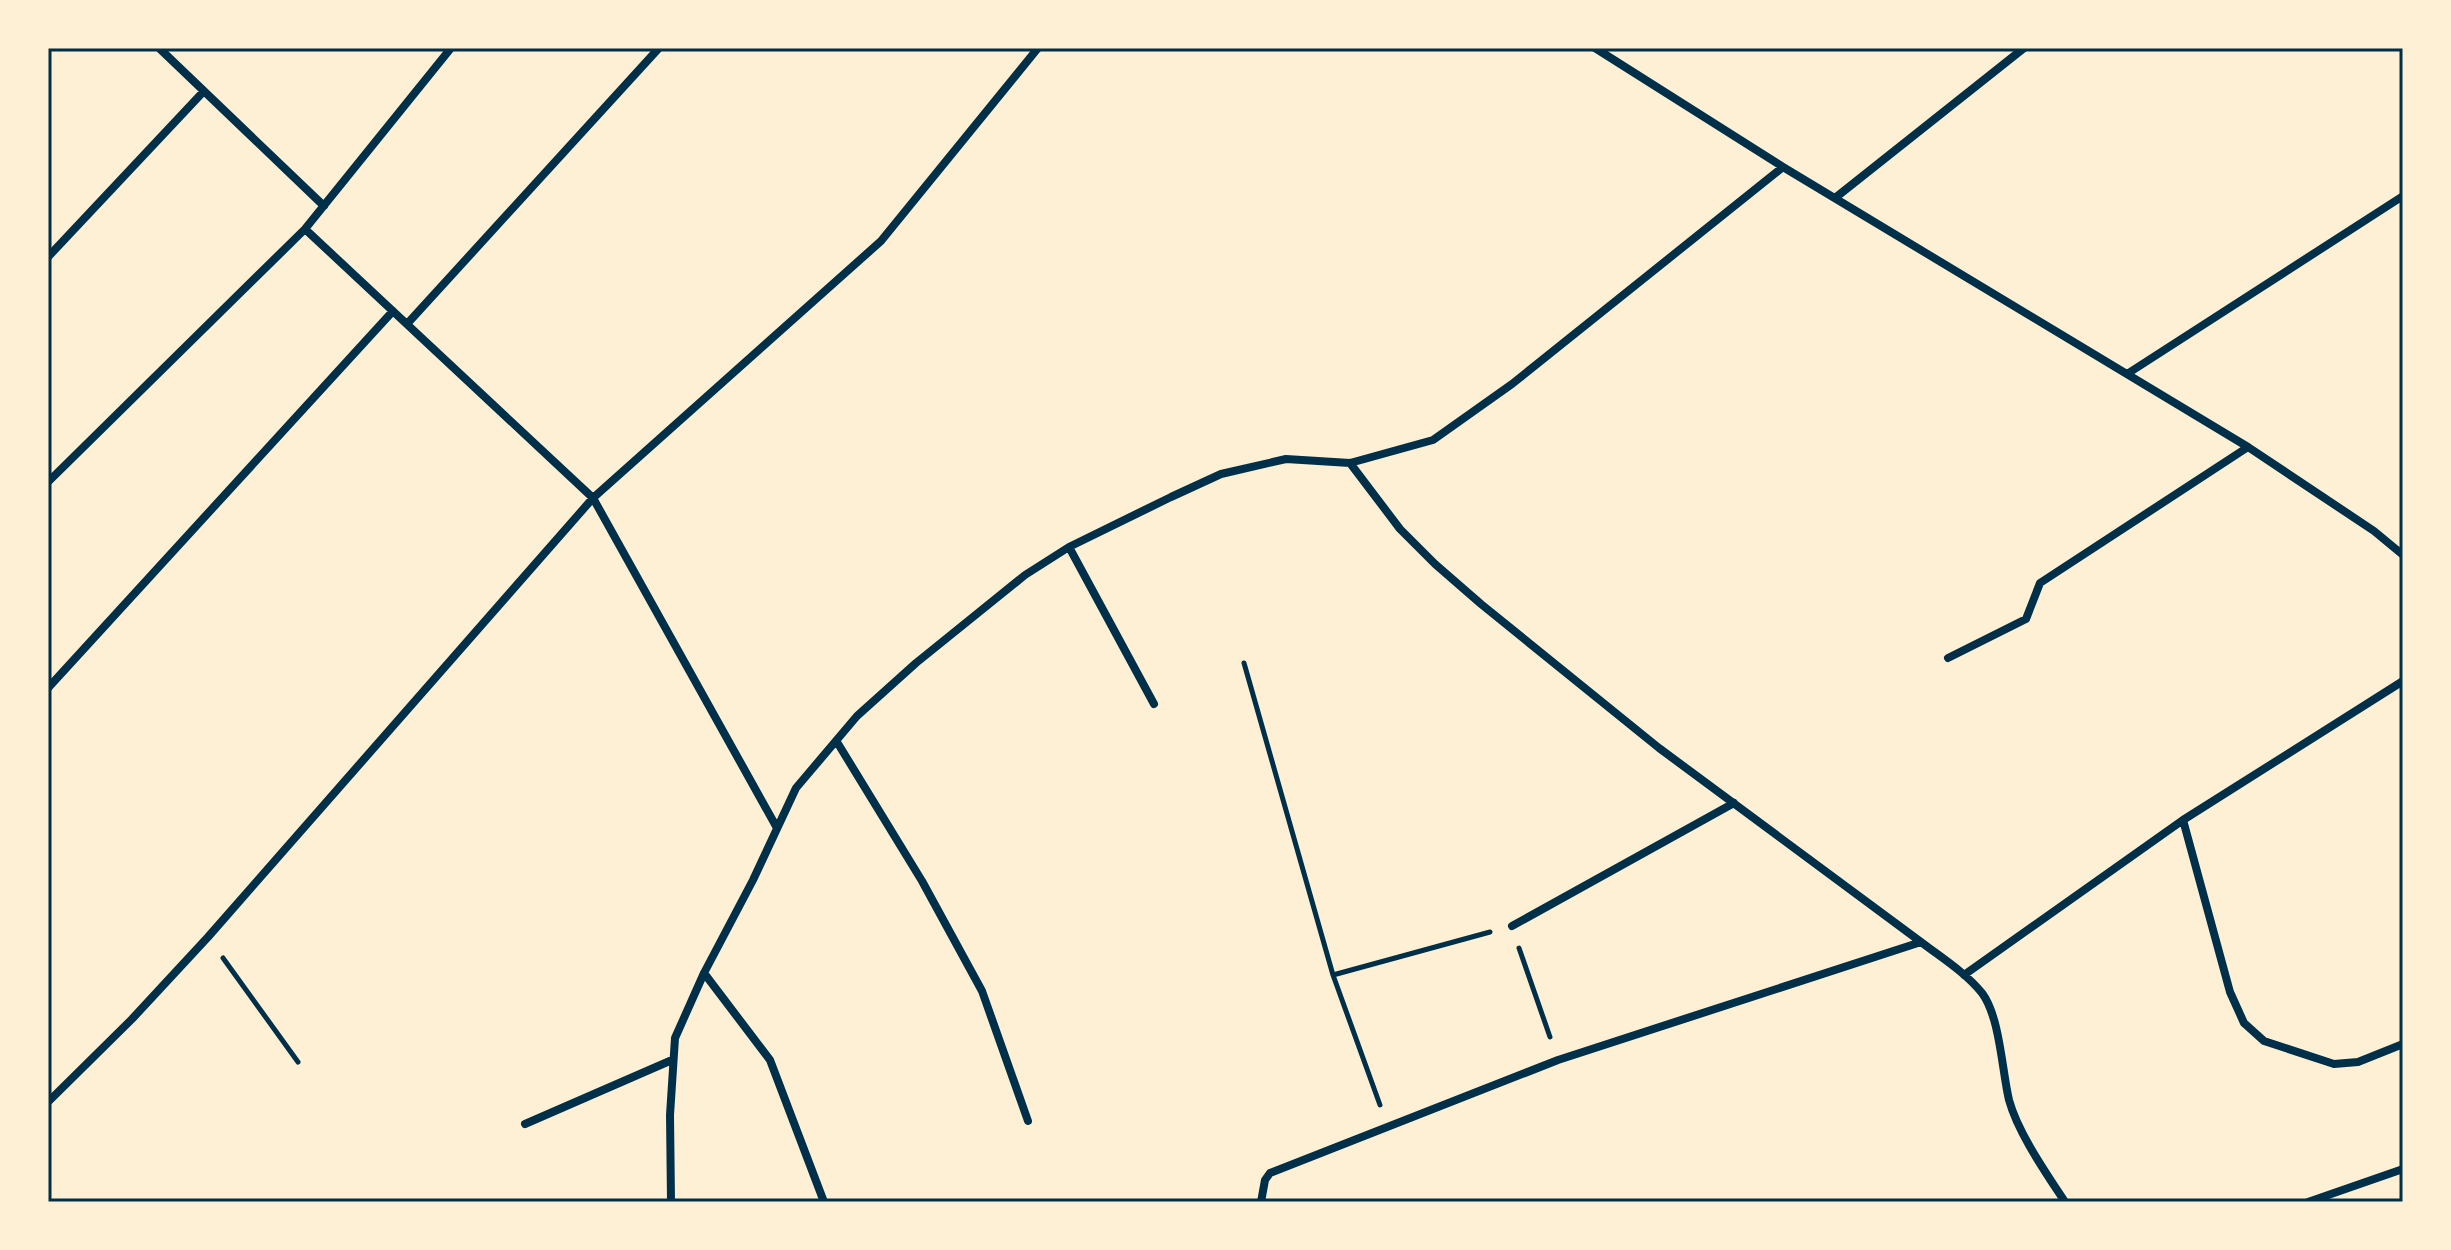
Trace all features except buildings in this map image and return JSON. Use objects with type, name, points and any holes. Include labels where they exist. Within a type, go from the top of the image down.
[{"type":"street","points":[[159,48],[324,206]]},
{"type":"street","points":[[48,482],[305,229],[451,48]]},
{"type":"street","points":[[407,324],[659,48]]},
{"type":"street","points":[[48,1102],[132,1019],[208,937],[593,498],[881,241],[1038,48]]},
{"type":"street","points":[[1595,48],[1783,167],[2248,447],[2374,531],[2403,555]]},
{"type":"street","points":[[1835,198],[2024,48]]},
{"type":"street","points":[[48,257],[204,91]]},
{"type":"street","points":[[671,1202],[670,1115],[675,1038],[796,788],[857,716],[916,663],[1025,575],[1069,547],[1221,474],[1286,459],[1350,463],[1433,440],[1512,384],[1783,167]]},
{"type":"street","points":[[2127,374],[2403,196]]},
{"type":"street","points":[[305,229],[593,498],[777,828]]},
{"type":"street","points":[[48,688],[393,311]]},
{"type":"street","points":[[1948,658],[2026,619],[2040,583],[2248,447]]},
{"type":"street","points":[[1350,463],[1400,529],[1435,564],[1659,748],[1964,975],[1984,996],[1997,1034],[2010,1102],[2038,1160],[2065,1202]]},
{"type":"street","points":[[1069,547],[1154,704]]},
{"type":"street","points":[[1964,975],[2183,820],[2403,681]]},
{"type":"street","points":[[837,742],[922,881],[982,991],[1028,1121]]},
{"type":"street","points":[[1512,926],[1734,803]]},
{"type":"street","points":[[2183,820],[2230,992],[2244,1023],[2264,1041],[2334,1064],[2358,1062],[2403,1044]]},
{"type":"street","points":[[1261,1202],[1265,1180],[1270,1173],[1387,1125],[1558,1060],[1921,942]]},
{"type":"street","points":[[704,973],[770,1060],[824,1202]]},
{"type":"street","points":[[525,1124],[672,1060]]},
{"type":"street","points":[[2308,1202],[2403,1169]]},
{"type":"path","points":[[1244,663],[1333,975],[1387,1125]]},
{"type":"path","points":[[1333,975],[1512,926],[1558,1060]]},
{"type":"path","points":[[208,937],[298,1062]]}]
